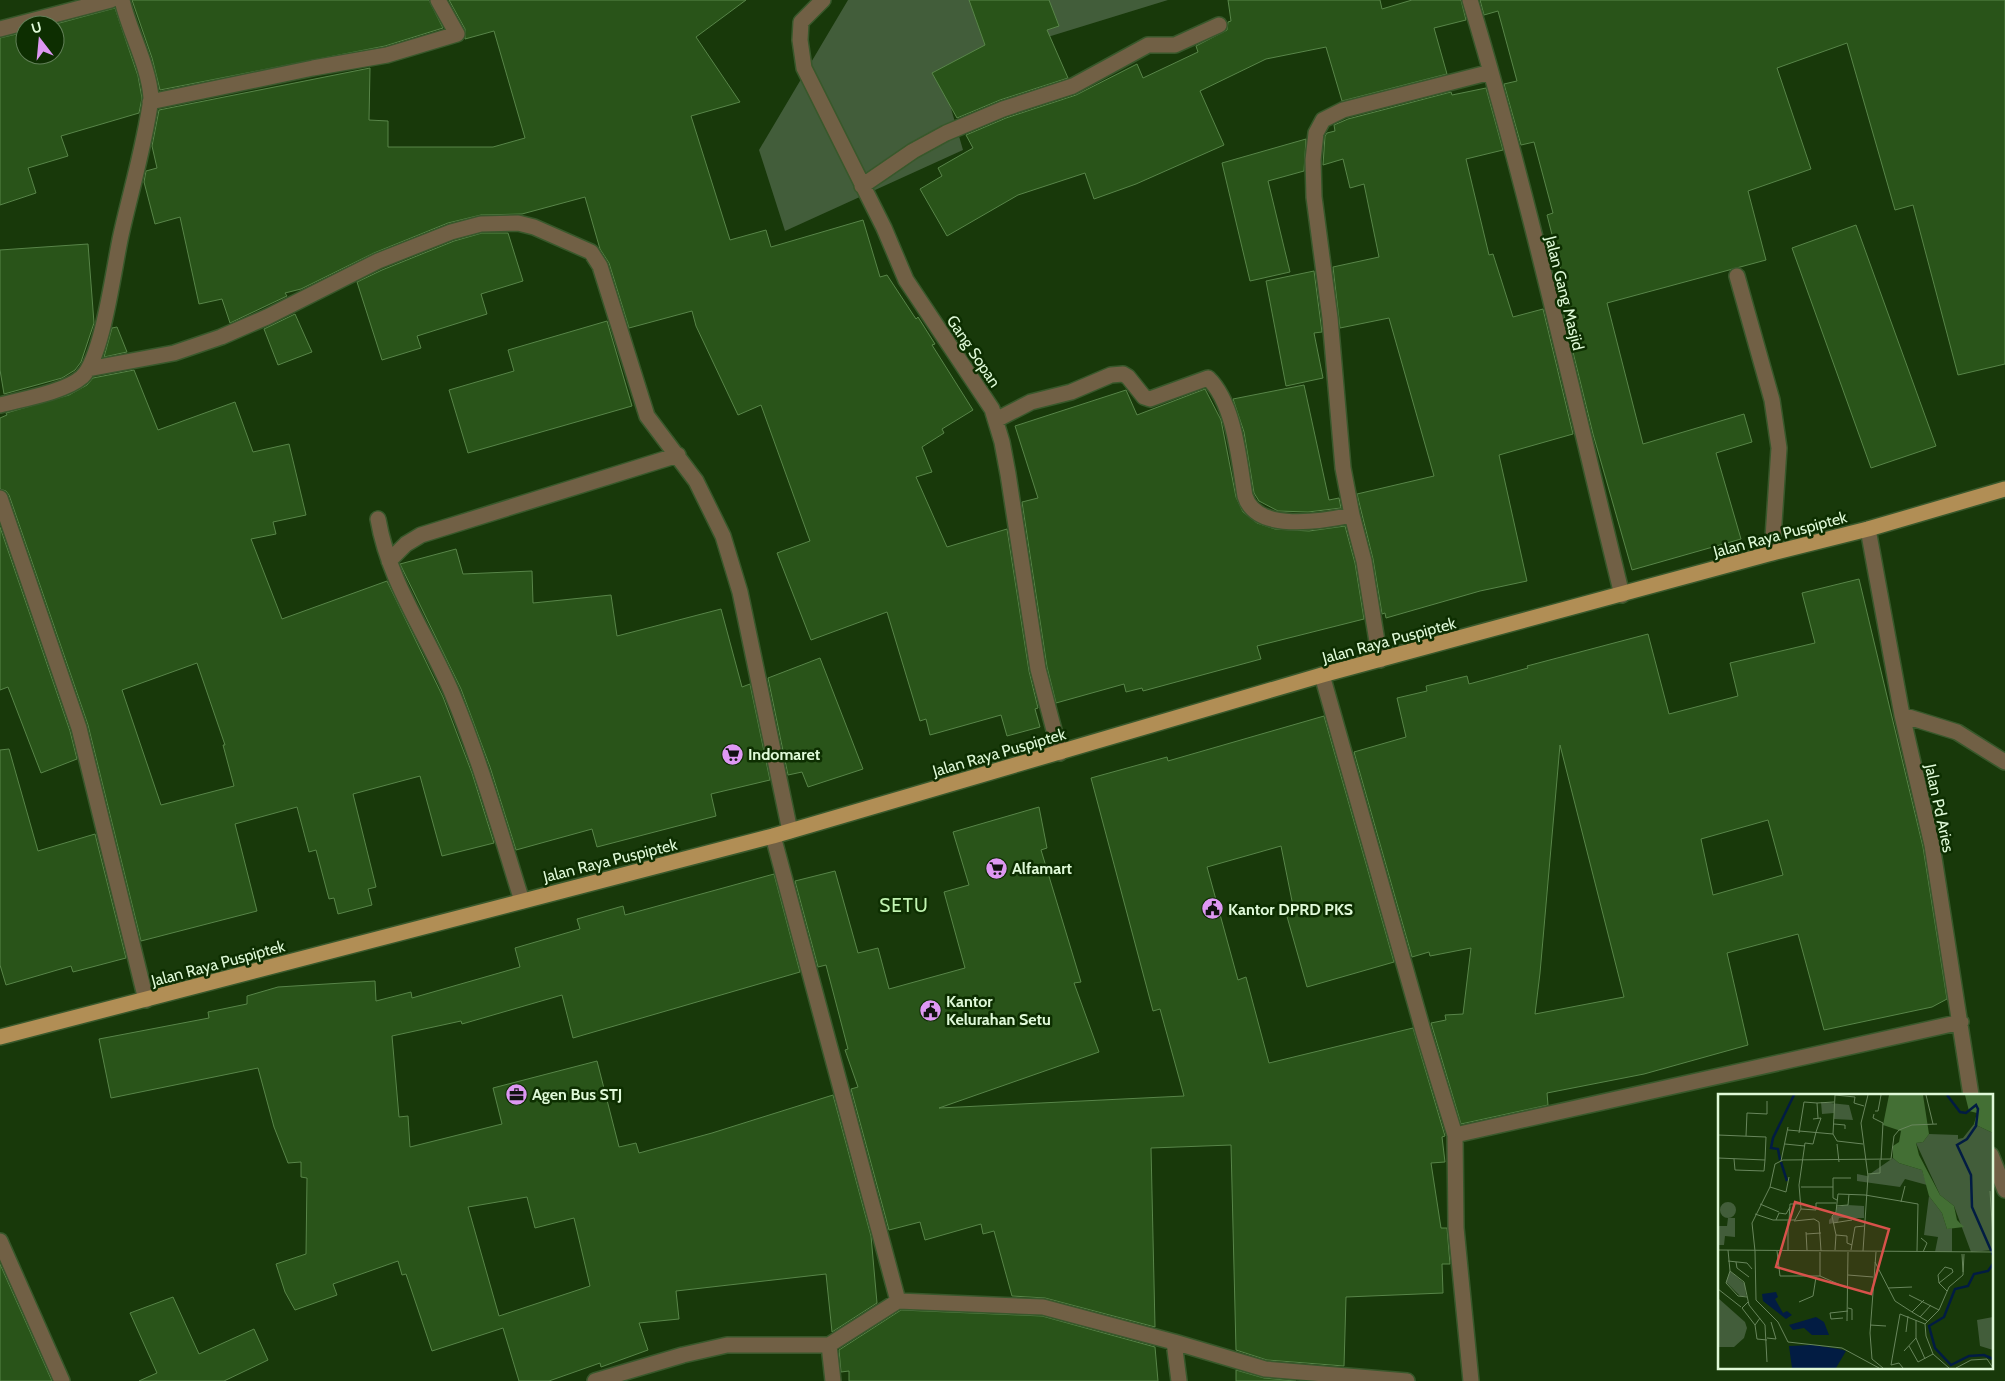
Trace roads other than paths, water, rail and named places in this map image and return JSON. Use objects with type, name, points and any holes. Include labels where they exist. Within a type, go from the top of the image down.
[{"type":"main road","name":"Jalan Raya Puspiptek","points":[[0,1037],[773,836],[1322,676],[1772,553],[1868,529],[2005,489]]},
{"type":"street","points":[[0,29],[111,0]]},
{"type":"street","points":[[0,405],[64,387],[79,379],[88,370],[106,309],[150,102],[148,78],[126,20],[122,0]]},
{"type":"street","points":[[150,102],[313,68],[387,55],[457,34],[438,0]]},
{"type":"street","name":"Gang Sopan","points":[[823,0],[801,22],[800,40],[804,68],[884,228],[906,280],[986,398],[996,420],[1008,474],[1038,668],[1060,753]]},
{"type":"street","name":"Jalan Gang Masjid","points":[[1470,0],[1491,72],[1622,595]]},
{"type":"street","points":[[862,186],[913,151],[946,132],[1003,109],[1073,86],[1148,46],[1176,45],[1219,25]]},
{"type":"street","points":[[1380,660],[1364,561],[1352,515],[1343,468],[1330,318],[1314,198],[1313,160],[1316,133],[1323,120],[1343,110],[1491,72]]},
{"type":"street","points":[[88,370],[174,352],[221,337],[267,317],[378,261],[451,232],[481,224],[518,223],[583,249],[596,257],[647,416],[655,430],[678,455],[705,496],[723,536],[755,659],[790,831]]},
{"type":"street","points":[[1737,276],[1772,400],[1779,448],[1772,553]]},
{"type":"street","points":[[996,420],[1030,402],[1071,392],[1110,374],[1123,374],[1128,377],[1144,397],[1150,399],[1208,378],[1218,390],[1227,412],[1246,496],[1251,508],[1266,516],[1296,522],[1326,520],[1352,515]]},
{"type":"street","points":[[389,562],[406,544],[421,535],[621,475],[678,455]]},
{"type":"street","points":[[0,498],[79,728],[146,1000]]},
{"type":"street","points":[[378,519],[389,562],[406,602],[452,693],[479,766],[522,901]]},
{"type":"street","name":"Jalan Pd Aries","points":[[1868,529],[1902,714],[1932,846],[1971,1094]]},
{"type":"street","points":[[1322,676],[1421,1024],[1455,1134],[1456,1228],[1470,1381]]},
{"type":"street","points":[[1902,714],[1956,732],[2005,762]]},
{"type":"street","points":[[773,836],[898,1301]]},
{"type":"street","points":[[1455,1134],[1961,1022]]},
{"type":"street","points":[[1992,1158],[2005,1190]]},
{"type":"street","points":[[0,1242],[62,1381]]},
{"type":"street","points":[[595,1381],[684,1354],[727,1345],[828,1344],[898,1301],[1043,1307],[1174,1342],[1265,1369],[1407,1381]]},
{"type":"street","points":[[1174,1342],[1179,1381]]},
{"type":"street","points":[[828,1344],[834,1381]]},
{"type":"place","name":"Indomaret","points":[[732,754]]},
{"type":"place","name":"Alfamart","points":[[996,868]]},
{"type":"place","name":"Kantor DPRD PKS","points":[[1212,909]]},
{"type":"place","name":"Kantor Kelurahan Setu","points":[[930,1010]]},
{"type":"place","name":"Agen Bus STJ","points":[[516,1094]]},
{"type":"district","name":"SETU","points":[[904,905]]}]
